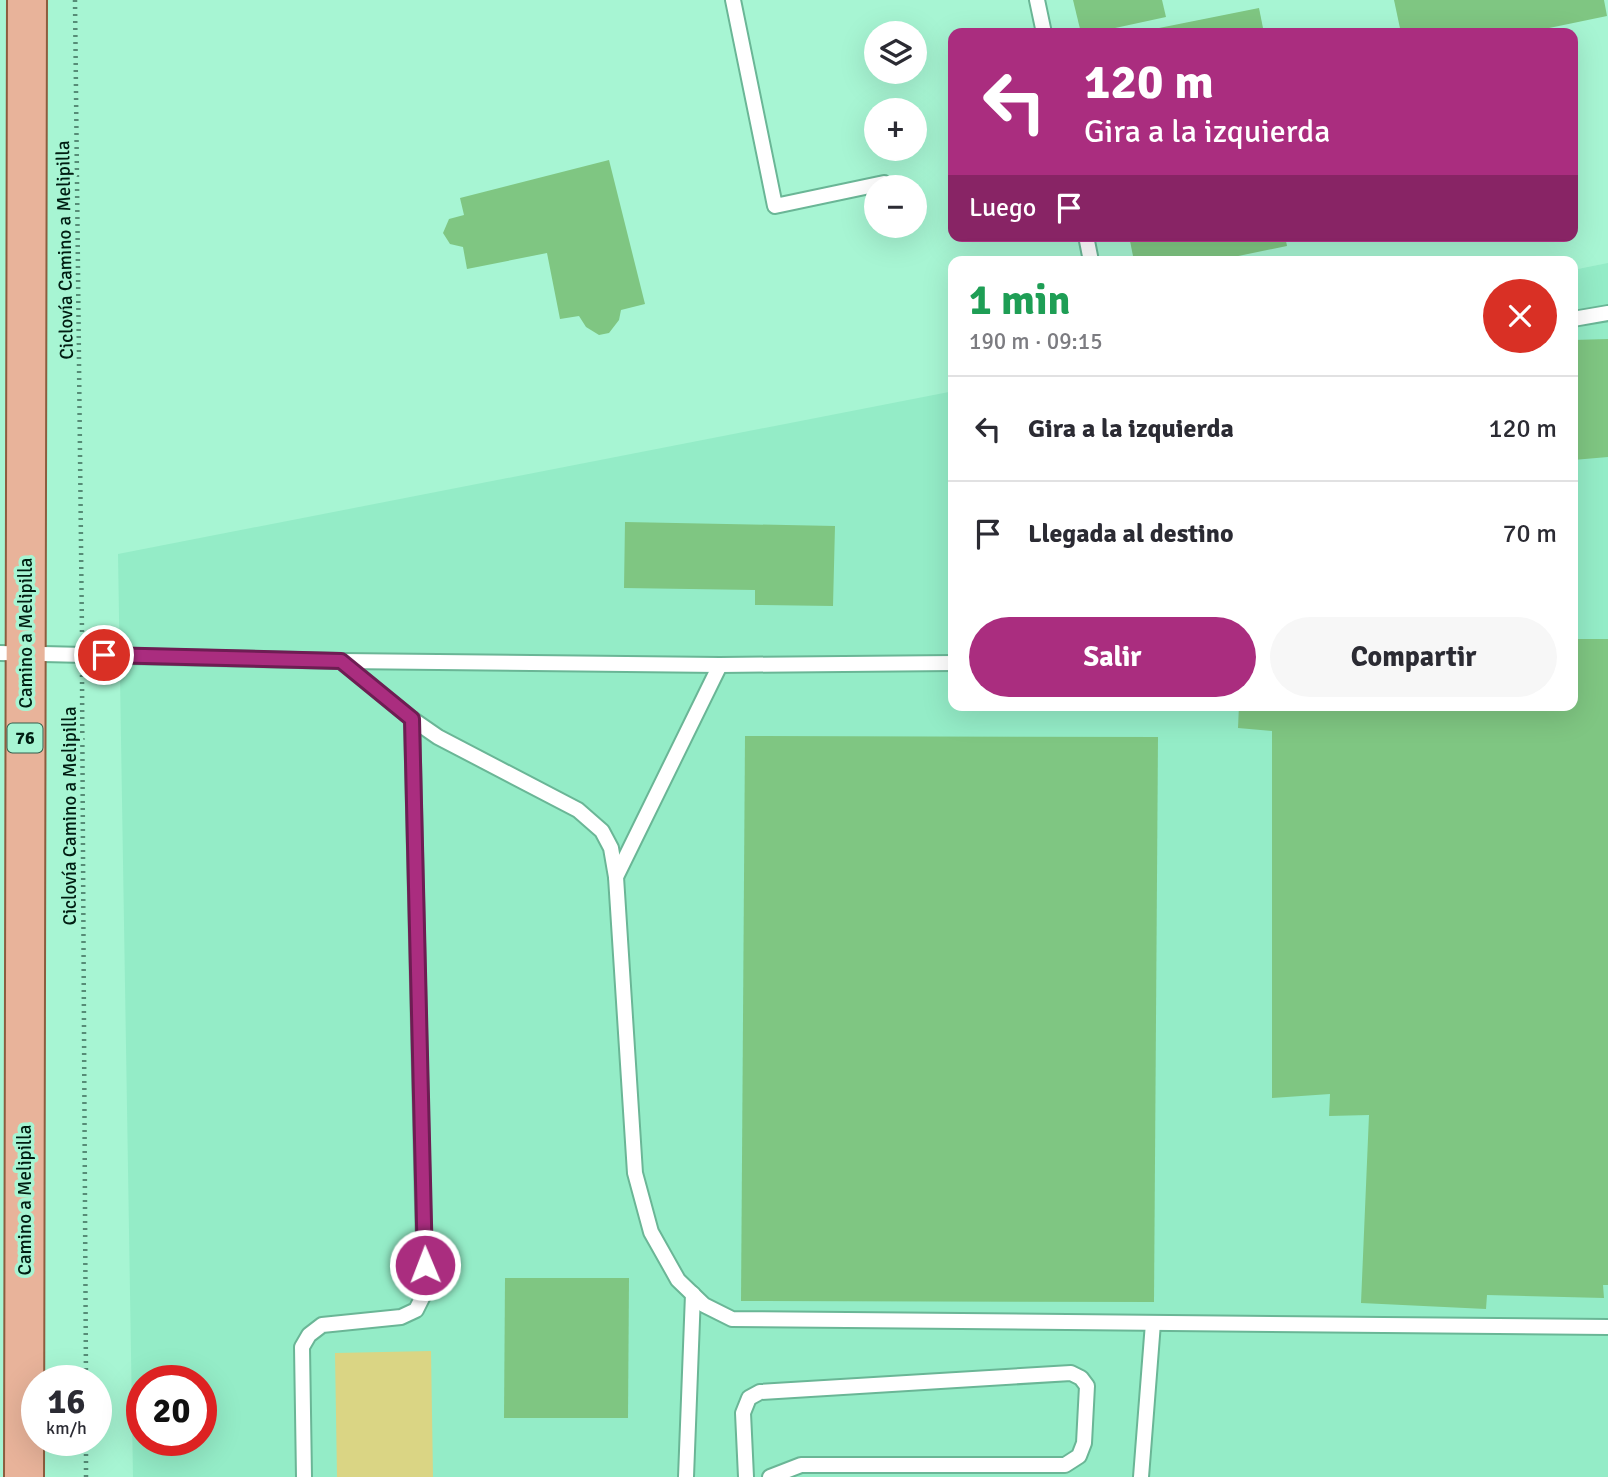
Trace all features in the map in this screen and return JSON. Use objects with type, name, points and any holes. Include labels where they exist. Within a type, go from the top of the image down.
[{"type":"main road","name":"Camino a Melipilla","points":[[24,1477],[13,653],[30,1]]},
{"type":"lane","points":[[733,0],[775,206],[864,187]]},
{"type":"lane","points":[[1037,0],[1043,28]]},
{"type":"lane","points":[[1578,319],[1608,313]]},
{"type":"lane","points":[[13,653],[341,661],[720,665],[948,663]]},
{"type":"lane","points":[[341,661],[438,737],[578,810],[602,831],[611,848],[616,877],[635,1174],[651,1232],[678,1280],[704,1305],[732,1319],[1608,1327]]},
{"type":"lane","points":[[616,877],[720,665]]},
{"type":"lane","points":[[304,1477],[302,1347],[309,1335],[322,1325],[401,1317],[416,1310],[425,1292],[412,719]]},
{"type":"lane","points":[[686,1477],[693,1294]]},
{"type":"lane","points":[[1142,1477],[1153,1323]]},
{"type":"lane","points":[[746,1477],[743,1413],[749,1398],[760,1392],[1071,1373],[1081,1378],[1087,1386],[1084,1443],[1079,1456],[1065,1465],[802,1465],[770,1477]]},
{"type":"path","name":"Ciclovía Camino a Melipilla","points":[[75,0],[86,1365]]},
{"type":"path","points":[[86,1456],[86,1477]]},
{"type":"shaded area","points":[[1608,263],[1608,1477],[133,1477],[133,1456],[217,1456],[217,1365],[131,1365],[118,554],[948,392],[948,711],[1578,711],[1578,269]]},
{"type":"shaded area","points":[[431,1351],[433,1477],[337,1477],[335,1353]]},
{"type":"building","points":[[1073,0],[1162,0],[1166,17],[1115,28],[1080,28]]},
{"type":"building","points":[[1394,0],[1604,0],[1607,16],[1549,28],[1400,28]]},
{"type":"building","points":[[1259,8],[1263,28],[1159,28]]},
{"type":"building","points":[[609,160],[645,304],[621,310],[619,320],[609,333],[599,335],[586,327],[579,316],[560,319],[547,253],[467,269],[463,247],[450,244],[443,233],[449,219],[464,215],[460,198]]},
{"type":"building","points":[[1130,242],[1286,242],[1287,246],[1238,256],[1133,256]]},
{"type":"building","points":[[1608,339],[1608,457],[1578,460],[1578,340]]},
{"type":"building","points":[[625,522],[835,526],[833,606],[755,605],[755,590],[624,588]]},
{"type":"building","points":[[1578,639],[1608,639],[1608,1285],[1603,1285],[1604,1298],[1487,1295],[1486,1309],[1361,1303],[1369,1115],[1329,1116],[1330,1094],[1272,1098],[1272,731],[1238,728],[1239,711],[1578,711]]},
{"type":"building","points":[[745,736],[1158,737],[1154,1302],[741,1301]]},
{"type":"building","points":[[505,1278],[629,1278],[628,1418],[504,1418]]},
{"type":"route","points":[[104,655],[341,661],[412,719],[425,1265]]}]
